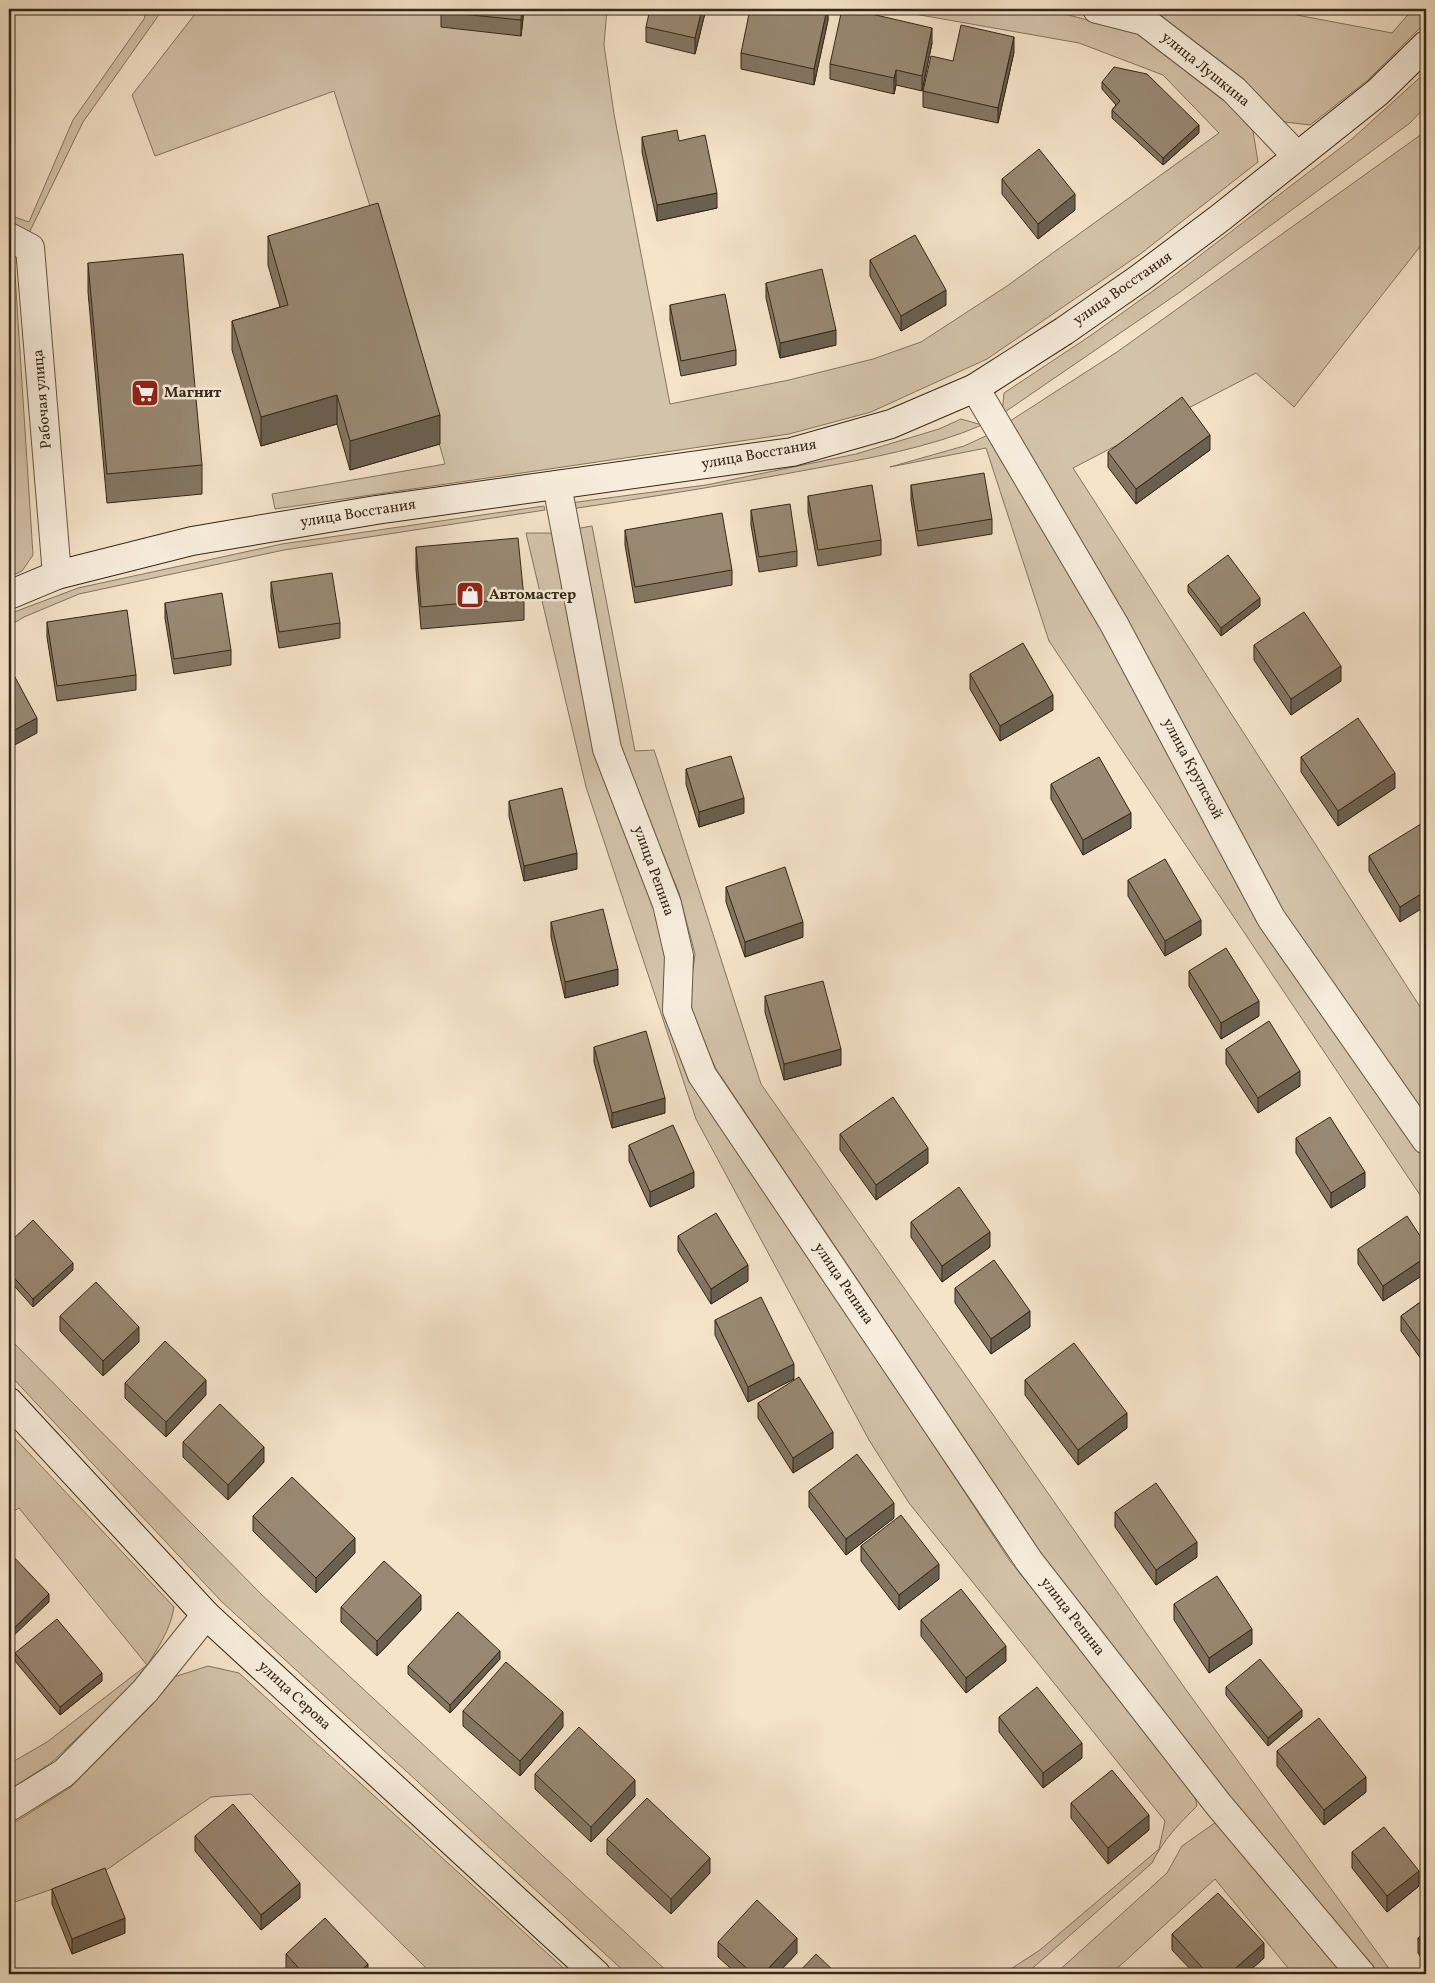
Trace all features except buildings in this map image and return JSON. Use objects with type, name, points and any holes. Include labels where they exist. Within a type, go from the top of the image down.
[{"type":"street","name":"улица Лушкина","points":[[1097,9],[1144,21],[1234,90],[1297,156]]},
{"type":"street","name":"улица Восстания","points":[[9,595],[57,575],[192,540],[376,510],[792,452],[891,424],[975,388],[1064,331],[1140,278],[1220,218],[1378,92],[1426,45]]},
{"type":"street","name":"Рабочая улица","points":[[9,237],[30,248],[57,575]]},
{"type":"street","name":"улица Крупской","points":[[975,388],[1114,624],[1271,918],[1426,1140]]},
{"type":"street","name":"улица Репина","points":[[557,485],[607,749],[667,904],[679,956],[677,1010],[702,1075],[1029,1561],[1218,1804],[1361,1974]]},
{"type":"street","name":"улица Серова","points":[[9,1402],[206,1615],[596,1974]]},
{"type":"street","points":[[9,1807],[64,1773],[145,1691],[206,1615]]},
{"type":"shaded area","points":[[147,9],[163,9],[83,122],[29,233],[9,224],[9,215],[29,222],[73,120],[144,19]]},
{"type":"shaded area","points":[[199,9],[607,9],[604,45],[614,114],[670,404],[789,380],[873,359],[921,342],[1007,286],[1219,133],[1163,75],[1079,43],[886,9],[1045,9],[1142,34],[1224,99],[1253,131],[1258,162],[1139,255],[987,359],[871,412],[789,434],[275,509],[272,494],[445,464],[378,232],[334,91],[155,156],[132,95]]},
{"type":"shaded area","points":[[1145,9],[1265,9],[1392,33],[1413,9],[1426,9],[1426,22],[1368,80],[1310,125],[1285,122],[1236,77]]},
{"type":"shaded area","points":[[1426,72],[1426,106],[1410,123],[1180,292],[1002,414],[1004,393],[1090,336],[1164,283],[1352,139]]},
{"type":"shaded area","points":[[1426,131],[1426,239],[1294,407],[1256,373],[1073,468],[1426,1016],[1426,1120],[1277,906],[1007,423],[1117,352]]},
{"type":"shaded area","points":[[9,256],[14,258],[33,555],[22,571],[9,577],[10,490]]},
{"type":"shaded area","points":[[961,419],[982,425],[942,440],[854,461],[722,485],[571,509],[570,503],[706,485],[856,454],[939,429]]},
{"type":"shaded area","points":[[988,435],[1104,631],[1256,920],[1426,1157],[1426,1204],[1049,641],[986,448],[890,467],[964,446]]},
{"type":"shaded area","points":[[544,506],[545,510],[284,550],[79,594],[24,617],[9,626],[9,614],[78,588],[282,544]]},
{"type":"shaded area","points":[[592,526],[635,751],[654,750],[761,1084],[1184,1687],[1393,1974],[1375,1974],[1227,1796],[1043,1556],[716,1069],[688,1007],[695,954],[679,893],[619,748],[575,529]]},
{"type":"shaded area","points":[[526,533],[555,533],[655,901],[697,1086],[1010,1561],[1193,1787],[1197,1806],[1166,1840],[1152,1863],[1026,1974],[1003,1974],[1040,1950],[1159,1849],[1165,1821],[909,1503],[869,1440],[696,1119],[586,787]]},
{"type":"shaded area","points":[[9,1338],[262,1595],[670,1974],[627,1974],[221,1601],[9,1374]]},
{"type":"shaded area","points":[[9,1432],[174,1607],[164,1636],[154,1655],[137,1681],[51,1763],[9,1790],[9,1764],[47,1742],[147,1665],[19,1508],[9,1514]]},
{"type":"shaded area","points":[[208,1666],[239,1673],[570,1974],[432,1974],[251,1794],[211,1797],[105,1871],[9,1904],[9,1826],[71,1787],[152,1705],[171,1678]]},
{"type":"shaded area","points":[[1219,1820],[1345,1974],[1293,1974],[1215,1879],[1111,1974],[1055,1974],[1167,1873],[1182,1846]]},
{"type":"place","name":"Магнит","points":[[145,393]]},
{"type":"place","name":"Автомастер","points":[[470,595]]}]
